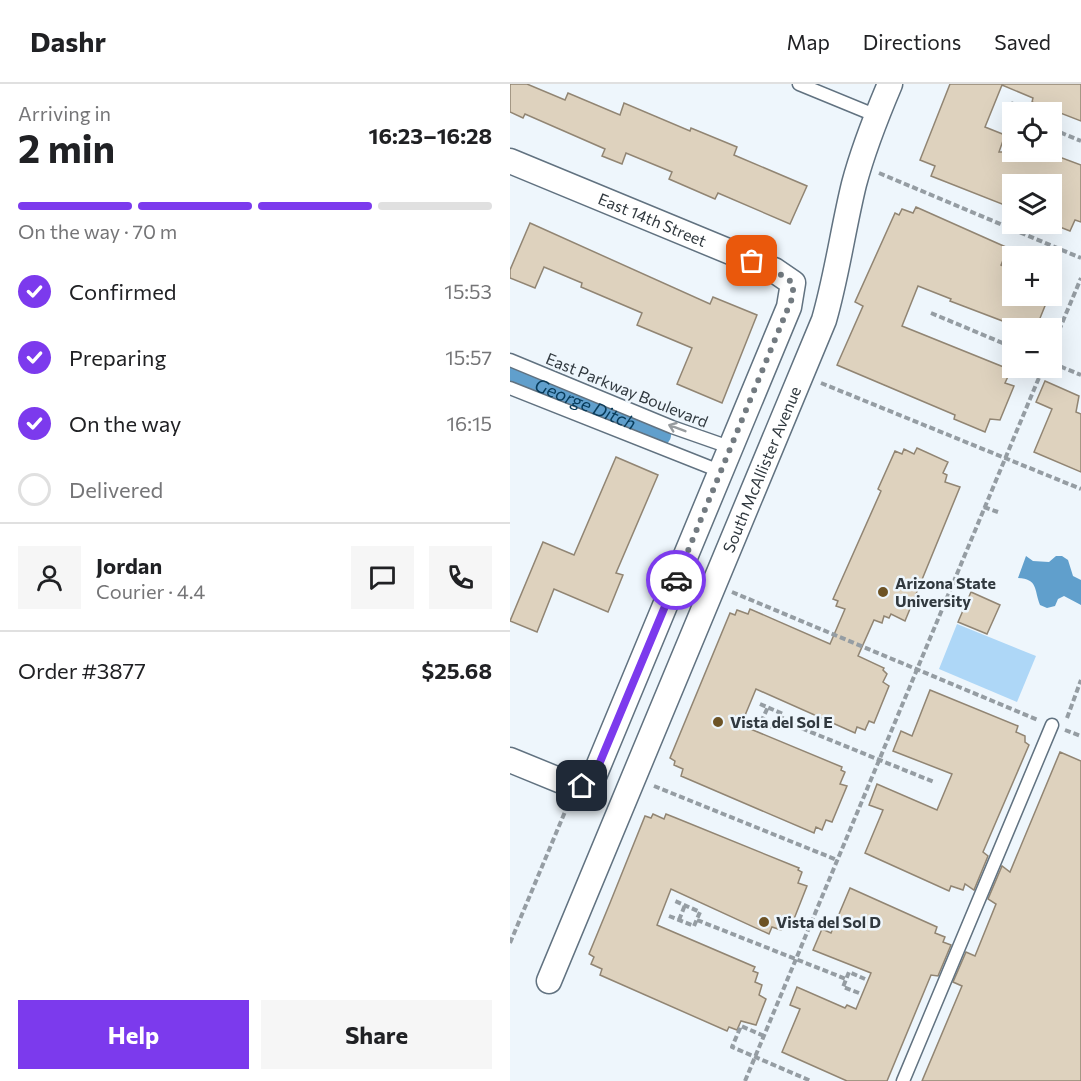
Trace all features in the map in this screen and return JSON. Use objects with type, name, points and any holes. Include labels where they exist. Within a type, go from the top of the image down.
[{"type":"street","name":"South McAllister Avenue","points":[[549,981],[824,320],[837,278],[854,185],[890,84]]},
{"type":"street","name":"East 14th Street","points":[[510,161],[774,270],[793,283],[789,307],[732,448]]},
{"type":"street","points":[[510,760],[576,787],[589,782],[595,774],[732,448]]},
{"type":"lane","points":[[799,84],[877,116]]},
{"type":"lane","name":"East Parkway Boulevard","points":[[510,360],[681,430],[732,448]]},
{"type":"lane","points":[[510,388],[722,472]]},
{"type":"lane","points":[[903,1081],[1052,725]]},
{"type":"path","points":[[1062,133],[1081,141]]},
{"type":"path","points":[[875,172],[1081,258]]},
{"type":"path","points":[[1062,323],[1081,278]]},
{"type":"path","points":[[931,314],[1002,343]]},
{"type":"path","points":[[1062,367],[1081,375]]},
{"type":"path","points":[[745,1081],[1038,378]]},
{"type":"path","points":[[818,381],[1081,489]]},
{"type":"path","points":[[984,507],[998,512]]},
{"type":"path","points":[[953,582],[965,588]]},
{"type":"path","points":[[729,591],[1081,736]]},
{"type":"path","points":[[753,719],[777,729],[783,714],[760,704]]},
{"type":"path","points":[[761,722],[768,707]]},
{"type":"path","points":[[781,720],[934,782]]},
{"type":"path","points":[[648,783],[837,861]]},
{"type":"path","points":[[510,943],[576,787]]},
{"type":"path","points":[[669,916],[694,926],[697,920],[700,912],[675,901]]},
{"type":"path","points":[[679,920],[685,905]]},
{"type":"path","points":[[697,920],[846,979]]},
{"type":"path","points":[[859,993],[843,987],[849,972],[865,979]]},
{"type":"path","points":[[764,1036],[741,1026],[732,1047],[811,1081]]},
{"type":"shaded area","points":[[1026,556],[1033,561],[1049,562],[1056,556],[1062,556],[1068,560],[1073,576],[1081,580],[1081,605],[1064,596],[1058,599],[1055,606],[1047,608],[1040,605],[1032,583],[1029,580],[1018,578]]},
{"type":"shaded area","points":[[957,624],[1036,656],[1017,702],[939,669]]},
{"type":"building","points":[[510,84],[527,84],[565,100],[568,93],[620,115],[624,103],[690,131],[691,128],[737,147],[734,155],[807,186],[790,224],[718,193],[715,199],[669,179],[672,172],[626,153],[622,164],[602,156],[605,149],[525,114],[523,118],[510,112]]},
{"type":"building","points":[[950,84],[1081,84],[1081,121],[1062,114],[1062,102],[1032,102],[1033,98],[1002,85],[985,127],[1002,134],[999,152],[1002,152],[1002,162],[1062,162],[1062,158],[1081,165],[1081,222],[1075,220],[1070,231],[1062,228],[1062,174],[1002,174],[1002,204],[931,176],[935,166],[920,160]]},
{"type":"building","points":[[916,207],[1004,246],[1001,265],[1002,306],[1045,306],[1040,318],[1002,318],[1002,321],[918,286],[902,326],[1002,366],[1002,378],[1007,378],[1005,383],[1014,386],[1000,420],[990,419],[985,432],[954,419],[955,415],[837,365],[863,306],[855,302],[895,213],[899,215],[902,209],[913,213]]},
{"type":"building","points":[[530,223],[710,304],[713,297],[757,315],[722,403],[677,384],[692,348],[637,325],[642,313],[581,287],[582,283],[544,267],[535,288],[510,278],[510,270]]},
{"type":"building","points":[[1045,381],[1079,396],[1076,412],[1081,414],[1081,472],[1034,452],[1052,409],[1036,402]]},
{"type":"building","points":[[917,448],[948,462],[943,473],[947,475],[945,482],[960,487],[905,621],[891,614],[889,618],[884,616],[882,623],[874,620],[858,656],[884,668],[887,674],[883,682],[889,686],[874,723],[869,721],[865,730],[857,727],[855,733],[756,689],[741,725],[842,767],[841,770],[845,772],[840,784],[847,786],[832,822],[826,820],[822,830],[816,827],[814,833],[681,776],[683,769],[674,765],[675,761],[670,758],[730,613],[735,615],[737,610],[748,614],[750,609],[830,644],[845,609],[836,606],[838,601],[833,599],[881,491],[878,489],[895,451],[902,454],[904,449],[914,454]]},
{"type":"building","points":[[616,457],[658,475],[616,573],[623,575],[608,612],[554,589],[537,632],[510,621],[543,542],[574,555]]},
{"type":"building","points":[[971,592],[1000,605],[987,634],[958,622]]},
{"type":"building","points":[[930,690],[1018,726],[1016,732],[1025,736],[1025,742],[1029,745],[983,852],[988,856],[974,890],[965,884],[963,890],[951,886],[949,891],[865,853],[883,810],[869,805],[877,784],[937,810],[952,774],[893,751],[901,731],[912,736]]},
{"type":"building","points":[[1060,752],[1081,761],[1081,1081],[922,1081],[962,986],[953,982],[966,952],[975,956],[996,904],[988,899],[1002,866],[1010,872]]},
{"type":"building","name":"Vista del Sol D","points":[[653,814],[664,819],[666,814],[799,868],[798,870],[802,872],[798,883],[807,886],[792,924],[785,921],[781,930],[772,927],[769,934],[671,889],[657,925],[755,967],[753,971],[758,973],[755,982],[762,985],[759,995],[766,999],[756,1025],[741,1021],[737,1030],[729,1027],[727,1031],[600,975],[602,969],[591,964],[594,957],[589,954],[645,816],[651,818]]},
{"type":"building","points":[[850,888],[937,927],[935,933],[945,937],[943,942],[951,945],[938,976],[931,975],[887,1081],[847,1081],[782,1052],[800,1009],[790,1005],[797,987],[845,1008],[847,1005],[856,1009],[871,973],[813,950],[822,929],[831,933]]},
{"type":"waterway","name":"George Ditch","points":[[510,374],[660,435]]},
{"type":"way so far","points":[[676,580],[793,296],[793,283],[786,277],[752,261]]},
{"type":"place","name":"Arizona State University","points":[[883,592]]},
{"type":"place","name":"Vista del Sol E","points":[[718,722]]},
{"type":"place","name":"Vista del Sol D","points":[[764,922]]},
{"type":"route","points":[[582,786],[589,782],[595,774],[676,580]]}]
